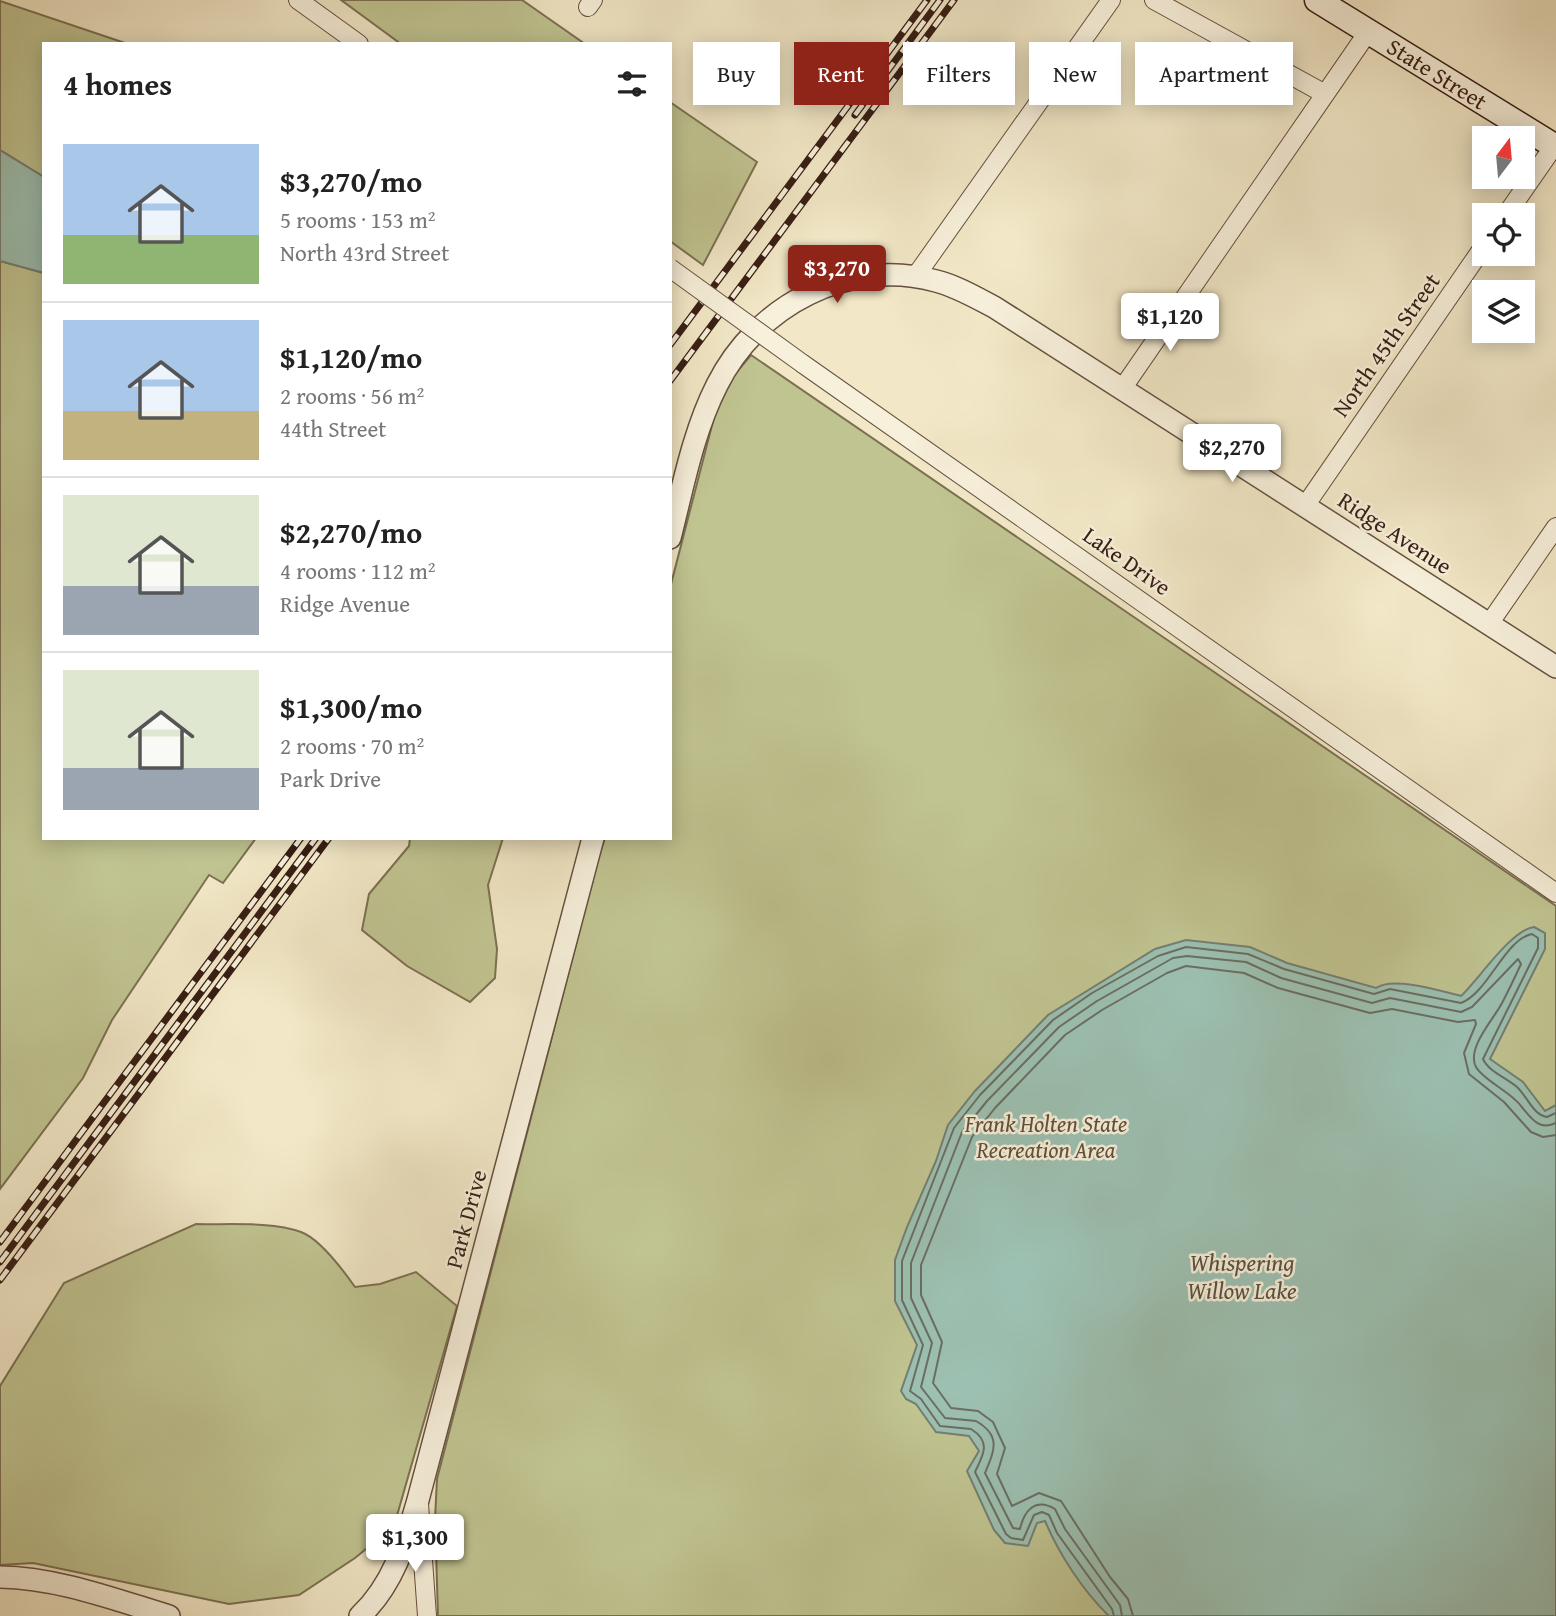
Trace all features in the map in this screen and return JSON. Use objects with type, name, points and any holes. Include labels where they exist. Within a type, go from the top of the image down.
[{"type":"main road","name":"State Street","points":[[1317,0],[1555,146]]},
{"type":"street","points":[[298,0],[356,42]]},
{"type":"street","points":[[915,277],[1111,0]]},
{"type":"street","points":[[1154,0],[1325,94]]},
{"type":"street","points":[[1122,389],[1368,32]]},
{"type":"street","points":[[1515,203],[1555,146]]},
{"type":"street","name":"North 45th Street","points":[[1305,506],[1472,263]]},
{"type":"street","name":"Lake Drive","points":[[672,269],[803,365],[1556,893]]},
{"type":"street","name":"Ridge Avenue","points":[[672,531],[709,402],[724,371],[757,330],[792,301],[829,285],[872,276],[915,277],[948,284],[994,307],[1556,667]]},
{"type":"street","points":[[1489,624],[1552,533]]},
{"type":"street","name":"Park Drive","points":[[427,1616],[418,1500],[592,840]]},
{"type":"street","points":[[359,1616],[383,1588],[396,1565],[418,1500]]},
{"type":"street","points":[[0,1577],[24,1577],[68,1586],[169,1616]]},
{"type":"green space","points":[[341,0],[522,0],[582,42],[398,42]]},
{"type":"green space","points":[[0,1],[122,42],[42,42],[42,176],[0,150]]},
{"type":"green space","points":[[672,103],[757,162],[703,265],[672,242]]},
{"type":"green space","points":[[0,261],[42,272],[42,840],[255,840],[223,883],[209,875],[112,1020],[83,1078],[0,1189]]},
{"type":"green space","name":"Frank Holten State Recreation Area","points":[[751,355],[1556,906],[1556,1616],[438,1616],[435,1519],[437,1479],[599,856],[604,840],[672,840],[672,580],[717,406],[735,374]]},
{"type":"green space","points":[[410,840],[502,840],[488,885],[497,949],[495,978],[470,1002],[407,966],[362,930],[369,894],[409,846]]},
{"type":"green space","points":[[196,1224],[263,1225],[301,1232],[323,1248],[355,1287],[380,1284],[416,1272],[457,1306],[394,1526],[355,1558],[299,1595],[229,1604],[33,1563],[0,1565],[0,1386],[64,1283]]},
{"type":"water","points":[[0,150],[42,176],[42,272],[0,261]]},
{"type":"water","name":"Whispering Willow Lake","points":[[1534,927],[1545,933],[1545,949],[1490,1059],[1523,1082],[1545,1111],[1556,1105],[1556,1616],[1109,1616],[1072,1572],[1045,1521],[1037,1523],[1028,1546],[1005,1543],[994,1530],[967,1471],[979,1451],[969,1436],[936,1432],[916,1404],[906,1399],[901,1391],[917,1345],[895,1301],[895,1260],[907,1227],[936,1161],[948,1125],[975,1091],[1048,1015],[1155,949],[1186,940],[1250,947],[1287,963],[1376,988],[1394,983],[1405,984],[1461,996],[1515,937]]},
{"type":"railway","points":[[672,342],[927,0]]},
{"type":"railway","points":[[855,115],[940,0]]},
{"type":"railway","points":[[672,378],[954,0]]},
{"type":"railway","points":[[0,1242],[300,840]]},
{"type":"railway","points":[[0,1262],[315,840]]},
{"type":"railway","points":[[0,1280],[328,840]]}]
